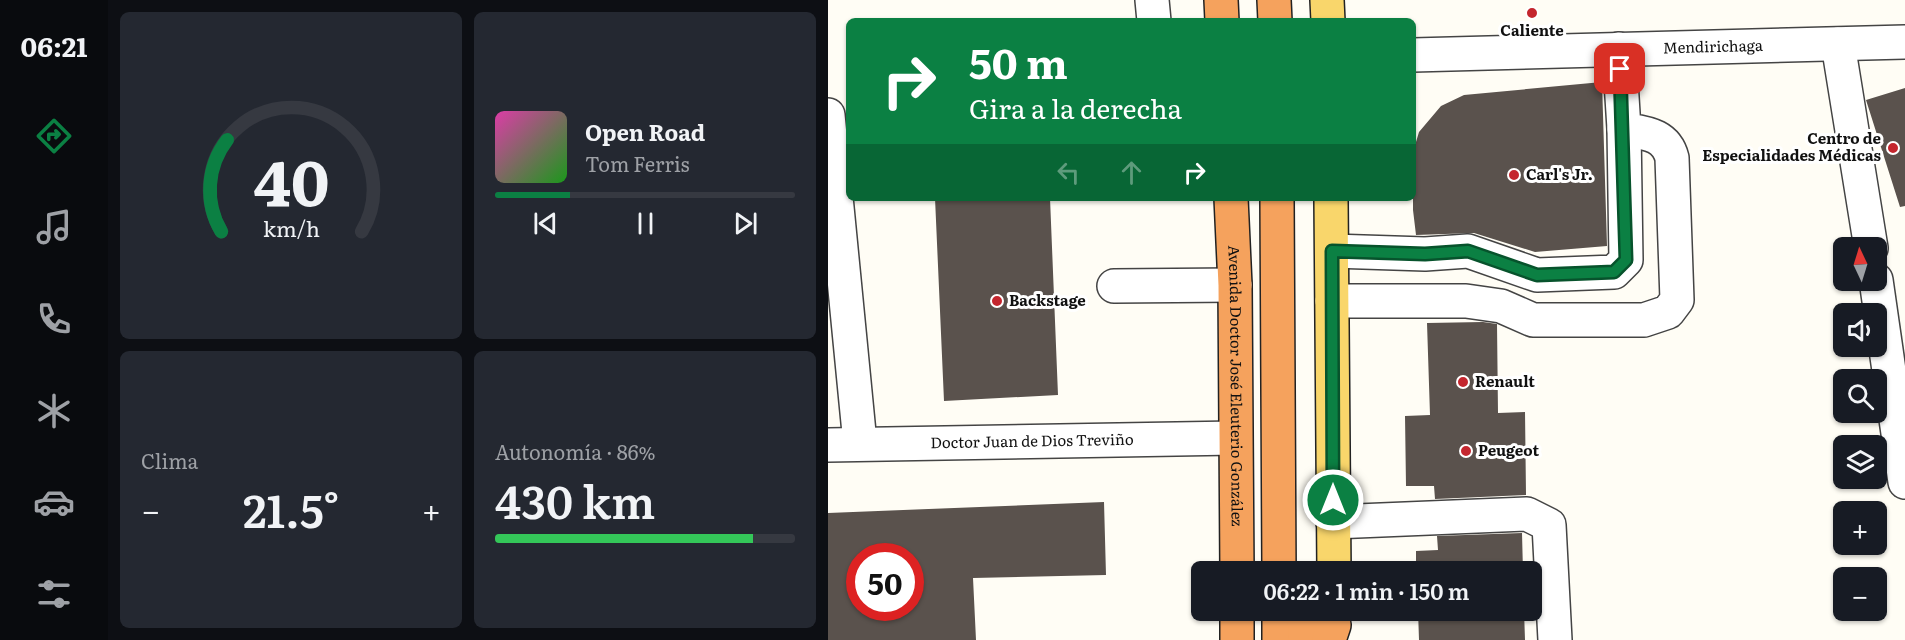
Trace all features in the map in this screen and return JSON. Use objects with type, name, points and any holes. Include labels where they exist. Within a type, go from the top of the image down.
[{"type":"highway","points":[[1221,0],[1222,18]]},
{"type":"highway","points":[[1274,0],[1275,18]]},
{"type":"highway","name":"Avenida Doctor José Eleuterio González","points":[[1231,201],[1235,285],[1237,561]]},
{"type":"highway","points":[[1277,201],[1285,561]]},
{"type":"highway","points":[[1237,621],[1237,640]]},
{"type":"highway","points":[[1279,621],[1279,640]]},
{"type":"highway","points":[[1304,621],[1305,640]]},
{"type":"main road","points":[[1327,0],[1328,18]]},
{"type":"main road","points":[[1331,201],[1334,561]]},
{"type":"street","points":[[1152,0],[1154,18]]},
{"type":"street","name":"Mendirichaga","points":[[1416,55],[1905,42]]},
{"type":"street","points":[[1838,44],[1869,237]]},
{"type":"street","points":[[1332,251],[1425,254],[1468,251],[1537,275],[1614,272],[1626,260],[1624,129],[1619,49]]},
{"type":"street","points":[[828,115],[844,444]]},
{"type":"street","points":[[1332,301],[1466,301],[1501,306],[1533,320],[1644,320],[1668,312],[1677,300],[1672,158],[1670,150],[1655,135],[1624,129]]},
{"type":"street","points":[[1114,286],[1235,285]]},
{"type":"street","points":[[1887,356],[1905,382]]},
{"type":"street","points":[[1887,356],[1905,482]]},
{"type":"street","name":"Doctor Juan de Dios Treviño","points":[[844,444],[1235,438]]},
{"type":"street","points":[[1333,522],[1527,514],[1549,525],[1555,640]]},
{"type":"building","name":"Carl's Jr.","points":[[1602,82],[1607,246],[1535,252],[1474,233],[1416,235],[1413,201],[1416,201],[1416,142],[1419,132],[1441,106],[1464,95]]},
{"type":"building","name":"Centro de Especialidades Médicas","points":[[1905,88],[1905,206],[1900,207],[1866,100]]},
{"type":"building","name":"Backstage","points":[[935,201],[1050,201],[1058,395],[944,401]]},
{"type":"building","name":"Peugeot","points":[[1427,323],[1497,324],[1498,413],[1525,412],[1526,495],[1435,499],[1434,486],[1406,486],[1405,416],[1430,415]]},
{"type":"building","points":[[1104,502],[1106,575],[973,578],[976,640],[828,640],[828,513]]},
{"type":"building","points":[[1522,533],[1523,561],[1416,561],[1416,551],[1438,550],[1437,536]]},
{"type":"building","points":[[1418,621],[1524,621],[1525,640],[1419,640]]},
{"type":"place","name":"Caliente","points":[[1532,13]]},
{"type":"place","name":"Centro de Especialidades Médicas","points":[[1893,148]]},
{"type":"place","name":"Carl's Jr.","points":[[1514,175]]},
{"type":"place","name":"Backstage","points":[[997,301]]},
{"type":"place","name":"Renault","points":[[1463,382]]},
{"type":"place","name":"Peugeot","points":[[1466,451]]},
{"type":"route","points":[[1333,500],[1332,251],[1425,254],[1468,251],[1492,257],[1537,275],[1614,272],[1626,260],[1624,129],[1620,69]]}]
